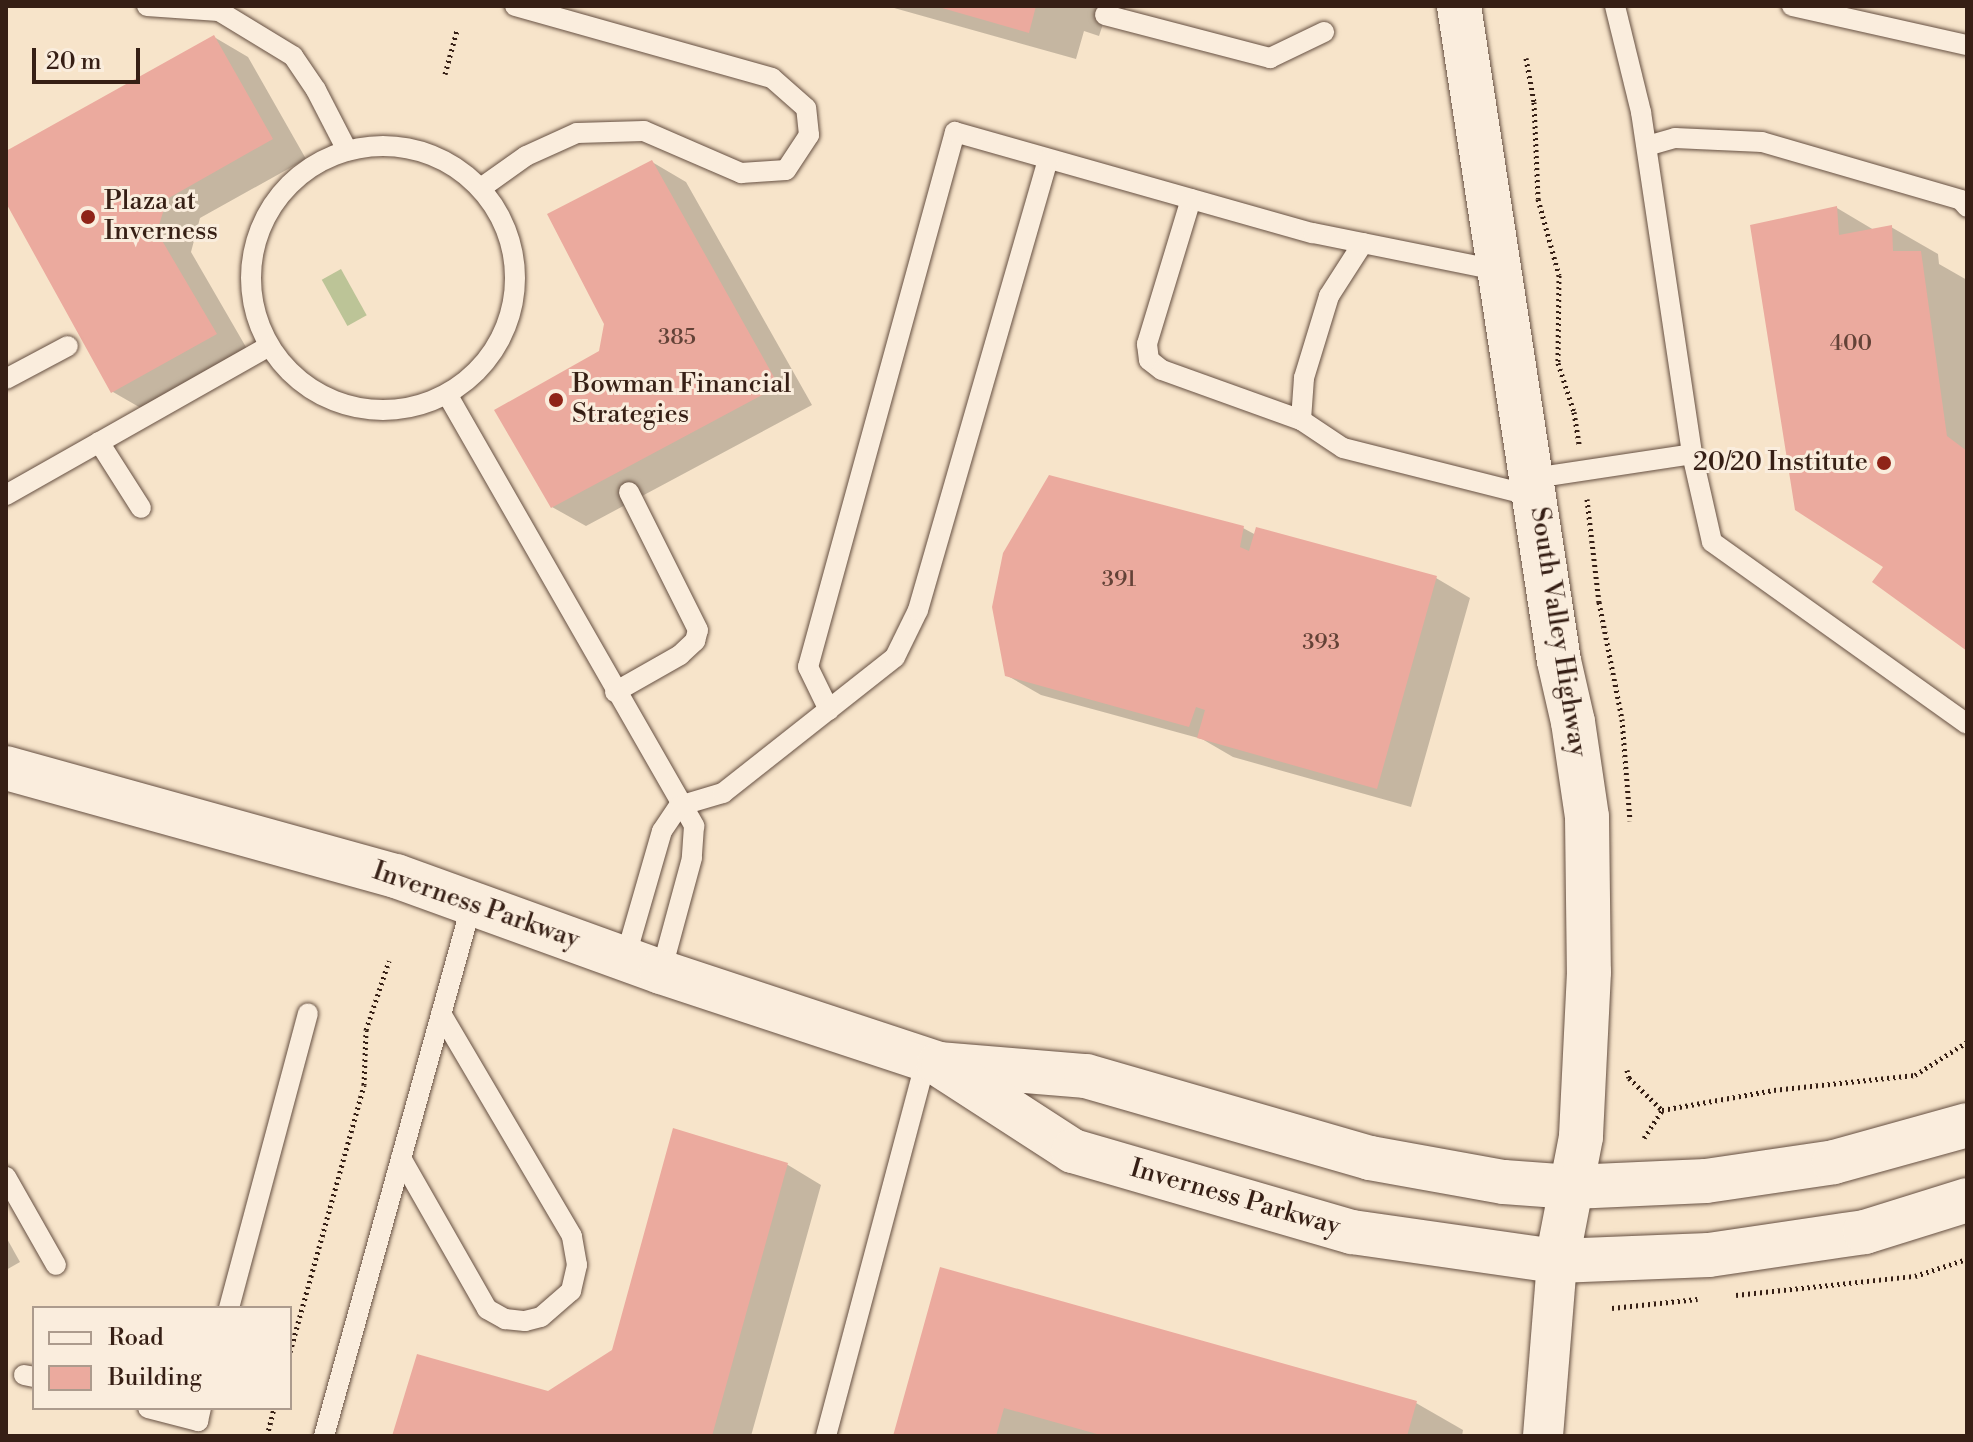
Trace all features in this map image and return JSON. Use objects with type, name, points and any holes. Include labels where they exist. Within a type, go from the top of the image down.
[{"type":"main road","name":"South Valley Highway","points":[[1459,6],[1535,487],[1559,661],[1573,722],[1587,817],[1589,972],[1581,1137],[1557,1261]]},
{"type":"main road","name":"Inverness Parkway","points":[[6,768],[396,876],[643,965],[932,1063],[1073,1151],[1352,1232],[1557,1261],[1709,1255],[1849,1235],[1967,1200]]},
{"type":"main road","name":"Inverness Parkway","points":[[932,1063],[1086,1076],[1370,1158],[1504,1182],[1572,1187],[1706,1181],[1834,1162],[1967,1125]]},
{"type":"street","points":[[1543,1436],[1557,1261]]},
{"type":"lane","points":[[147,6],[219,11],[293,56],[316,90],[347,150]]},
{"type":"lane","points":[[481,188],[526,156],[577,133],[644,131],[741,173],[786,170],[809,135],[806,108],[772,78],[515,6]]},
{"type":"lane","points":[[1615,6],[1647,146],[1692,454],[1712,542],[1967,724]]},
{"type":"lane","points":[[1792,6],[1967,45]]},
{"type":"lane","points":[[1105,15],[1270,58],[1324,32]]},
{"type":"lane","points":[[829,710],[808,667],[955,132],[1191,199],[1363,243],[1502,271]]},
{"type":"lane","points":[[1647,146],[1675,138],[1762,142],[1961,200],[1967,207]]},
{"type":"lane","points":[[383,145],[420,150],[453,165],[481,188],[503,221],[514,260],[514,299],[501,337],[478,369],[447,394],[408,408],[368,410],[329,399],[295,377],[269,346],[254,309],[251,268],[260,229],[280,194],[310,167],[347,150],[383,145]]},
{"type":"lane","points":[[643,965],[662,831],[683,805],[723,793],[895,657],[918,610],[1048,159]]},
{"type":"lane","points":[[1191,199],[1147,344],[1149,360],[1162,370],[1301,420],[1343,448],[1535,487],[1692,454]]},
{"type":"lane","points":[[1301,420],[1304,378],[1329,296],[1363,243]]},
{"type":"lane","points":[[6,379],[68,346]]},
{"type":"lane","points":[[6,495],[269,346]]},
{"type":"lane","points":[[447,394],[694,826],[692,858],[643,965]]},
{"type":"lane","points":[[99,442],[141,508]]},
{"type":"lane","points":[[615,692],[680,655],[695,641],[698,630],[629,492]]},
{"type":"lane","points":[[324,1436],[472,903]]},
{"type":"lane","points":[[230,1306],[308,1013]]},
{"type":"lane","points":[[401,1158],[487,1309],[505,1319],[525,1321],[541,1317],[571,1291],[577,1265],[572,1236],[441,1014]]},
{"type":"lane","points":[[826,1436],[932,1063]]},
{"type":"lane","points":[[6,1177],[56,1265]]},
{"type":"lane","points":[[156,1410],[198,1421],[201,1410]]},
{"type":"path","points":[[445,74],[457,30]]},
{"type":"path","points":[[292,1345],[364,1085],[366,1030],[389,961]]},
{"type":"path","points":[[1644,1138],[1662,1110],[1774,1090],[1915,1075],[1967,1042]]},
{"type":"path","points":[[1733,1295],[1915,1276],[1967,1259]]},
{"type":"path","points":[[1612,1308],[1703,1298]]},
{"type":"path","points":[[267,1436],[274,1410]]},
{"type":"green space","points":[[341,269],[367,315],[347,326],[322,280]]},
{"type":"building","points":[[935,6],[1036,6],[1029,33]]},
{"type":"building","name":"Plaza at Inverness","points":[[214,35],[273,139],[167,199],[157,232],[217,334],[111,393],[6,203],[6,151]]},
{"type":"building","points":[[652,160],[779,386],[551,508],[494,410],[599,351],[604,324],[547,214]]},
{"type":"building","points":[[1837,206],[1839,235],[1892,225],[1893,251],[1921,251],[1947,436],[1967,451],[1967,651],[1872,582],[1883,567],[1795,510],[1750,225]]},
{"type":"building","points":[[1049,475],[1244,526],[1240,547],[1249,551],[1256,527],[1437,576],[1377,789],[1197,738],[1205,710],[1196,707],[1189,727],[1005,676],[992,607],[1003,553]]},
{"type":"building","points":[[673,1128],[788,1163],[712,1436],[392,1436],[417,1354],[548,1391],[612,1350]]},
{"type":"building","points":[[940,1267],[1417,1401],[1407,1436],[1104,1436],[1004,1408],[996,1436],[893,1436]]},
{"type":"place","name":"Plaza at Inverness","points":[[88,217]]},
{"type":"place","name":"Bowman Financial Strategies","points":[[556,400]]},
{"type":"place","name":"20/20 Institute","points":[[1884,463]]}]
